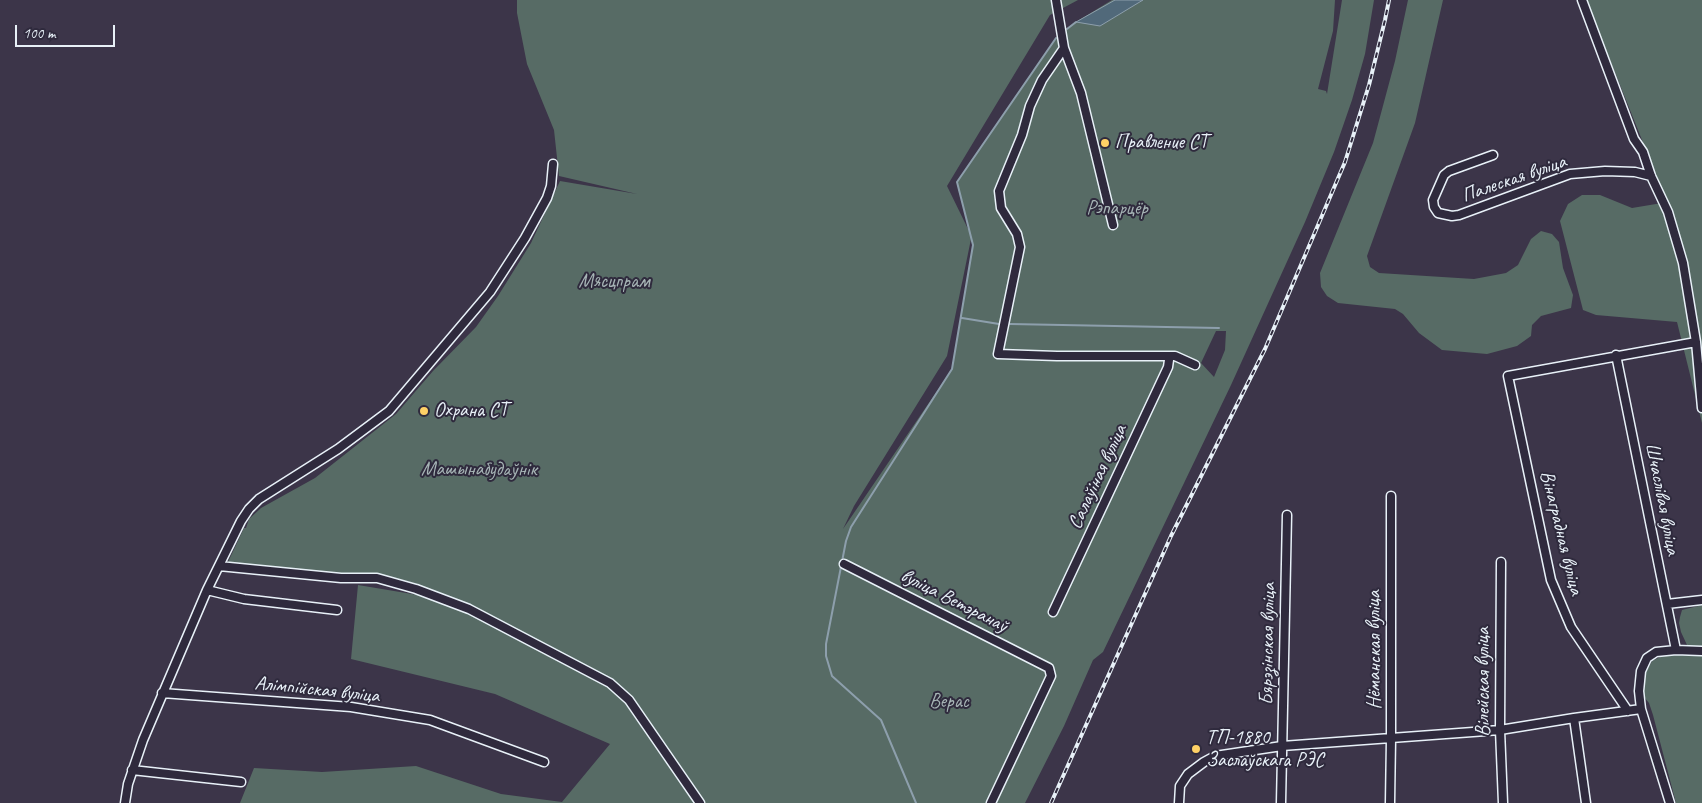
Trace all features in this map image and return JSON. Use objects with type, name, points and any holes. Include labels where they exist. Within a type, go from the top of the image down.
[{"type":"street","points":[[1056,0],[1064,48],[1081,92],[1113,225]]},
{"type":"street","points":[[1582,0],[1634,139],[1643,152],[1651,176],[1668,212],[1683,262],[1696,342],[1702,408]]},
{"type":"street","points":[[1064,48],[1042,80],[1030,106],[1022,135],[999,192],[1001,208],[1017,234],[1020,247],[998,354],[1168,356],[1180,357],[1195,365]]},
{"type":"street","name":"Палеская вуліца","points":[[1493,155],[1444,175],[1433,200],[1434,207],[1438,213],[1452,216],[1459,215],[1570,174],[1605,171],[1636,172],[1651,176]]},
{"type":"street","points":[[125,803],[132,770],[162,693],[207,590],[241,520],[260,499],[338,449],[389,411],[490,292],[525,238],[547,198],[551,186],[552,164]]},
{"type":"street","points":[[1616,355],[1696,342]]},
{"type":"street","name":"Вінаградная вуліца","points":[[1616,355],[1508,376],[1551,580],[1571,627],[1628,711]]},
{"type":"street","name":"Шчаслівая вуліца","points":[[1616,355],[1676,650]]},
{"type":"street","name":"Салаўіная вуліца","points":[[1053,612],[1168,366],[1168,356]]},
{"type":"street","name":"Нёманская вуліца","points":[[1390,803],[1392,739],[1391,496]]},
{"type":"street","name":"Бярэзінская вуліца","points":[[1281,803],[1287,515]]},
{"type":"street","name":"Вілейская вуліца","points":[[1501,562],[1500,730],[1504,803]]},
{"type":"street","name":"вуліца Ветэранаў","points":[[844,564],[1049,668],[1051,676],[991,803]]},
{"type":"street","points":[[219,566],[341,578],[377,578],[416,589],[469,608],[610,682],[629,700],[700,803]]},
{"type":"street","points":[[207,590],[244,599],[337,610]]},
{"type":"street","points":[[1667,604],[1702,600]]},
{"type":"street","points":[[1670,803],[1641,709],[1639,680],[1646,658],[1656,652],[1676,650],[1702,651]]},
{"type":"street","name":"Алімпійская вуліца","points":[[162,693],[351,707],[430,720],[544,762]]},
{"type":"street","points":[[1179,803],[1180,786],[1188,774],[1215,756],[1282,746],[1500,730],[1641,709]]},
{"type":"street","points":[[1574,718],[1586,803]]},
{"type":"street","points":[[132,770],[241,782]]},
{"type":"green space","points":[[517,0],[1078,0],[1050,15],[947,186],[969,231],[957,182],[1056,38],[1076,22],[1112,0],[1335,0],[1333,31],[1318,89],[1326,91],[1327,94],[1342,0],[1374,0],[1365,54],[1352,100],[1334,152],[1305,222],[1231,385],[1103,652],[1093,660],[1064,726],[1025,803],[240,803],[254,768],[322,772],[416,766],[501,794],[562,802],[610,744],[495,694],[351,659],[358,585],[454,601],[414,583],[379,574],[312,573],[228,562],[249,519],[261,508],[315,478],[396,414],[433,371],[476,327],[531,243],[560,181],[637,194],[559,176],[554,130],[527,64],[517,13]],"holes":[[[971,239],[973,245],[952,369],[843,529],[854,506],[947,356]],[[1216,331],[1226,331],[1225,350],[1214,377],[1201,363]]]},
{"type":"green space","points":[[1408,0],[1443,0],[1415,123],[1367,256],[1370,267],[1379,273],[1474,279],[1506,273],[1518,265],[1531,239],[1541,231],[1552,234],[1559,242],[1563,268],[1573,295],[1571,308],[1541,316],[1532,325],[1531,336],[1517,346],[1487,354],[1442,350],[1419,333],[1403,314],[1395,309],[1338,303],[1327,296],[1321,287],[1320,273],[1373,143],[1395,61]]},
{"type":"green space","points":[[1586,0],[1702,0],[1702,423],[1677,322],[1596,315],[1583,310],[1560,221],[1568,204],[1582,195],[1600,195],[1632,208],[1662,203],[1651,176],[1646,150]]},
{"type":"green space","points":[[1702,605],[1702,647],[1691,647],[1687,645],[1681,632],[1680,617],[1682,610]]},
{"type":"green space","points":[[1666,654],[1702,654],[1702,803],[1676,803],[1653,715],[1649,703],[1644,697],[1645,674],[1652,661]]},
{"type":"water","points":[[1115,0],[1143,0],[1100,26],[1076,22]]},
{"type":"waterway","points":[[1067,29],[1076,22]]},
{"type":"waterway","points":[[916,803],[881,720],[832,676],[826,656],[826,644],[846,541],[851,527],[952,369],[973,245],[957,182],[1056,38]]},
{"type":"waterway","points":[[962,318],[999,324]]},
{"type":"waterway","points":[[1010,324],[1219,328]]},
{"type":"railway","points":[[1051,803],[1171,536],[1265,349],[1345,162],[1369,85],[1389,0]]},
{"type":"place","name":"Правление СТ","points":[[1105,143]]},
{"type":"place","name":"Охрана СТ","points":[[424,411]]},
{"type":"place","name":"ТП-1880 Заслаўскага РЭС","points":[[1196,749]]},
{"type":"park label","name":"Рэпарцёр","points":[[1117,209]]},
{"type":"park label","name":"Мясцпрам","points":[[614,282]]},
{"type":"park label","name":"Машынабудаўнік","points":[[479,470]]},
{"type":"park label","name":"Верас","points":[[949,702]]}]
